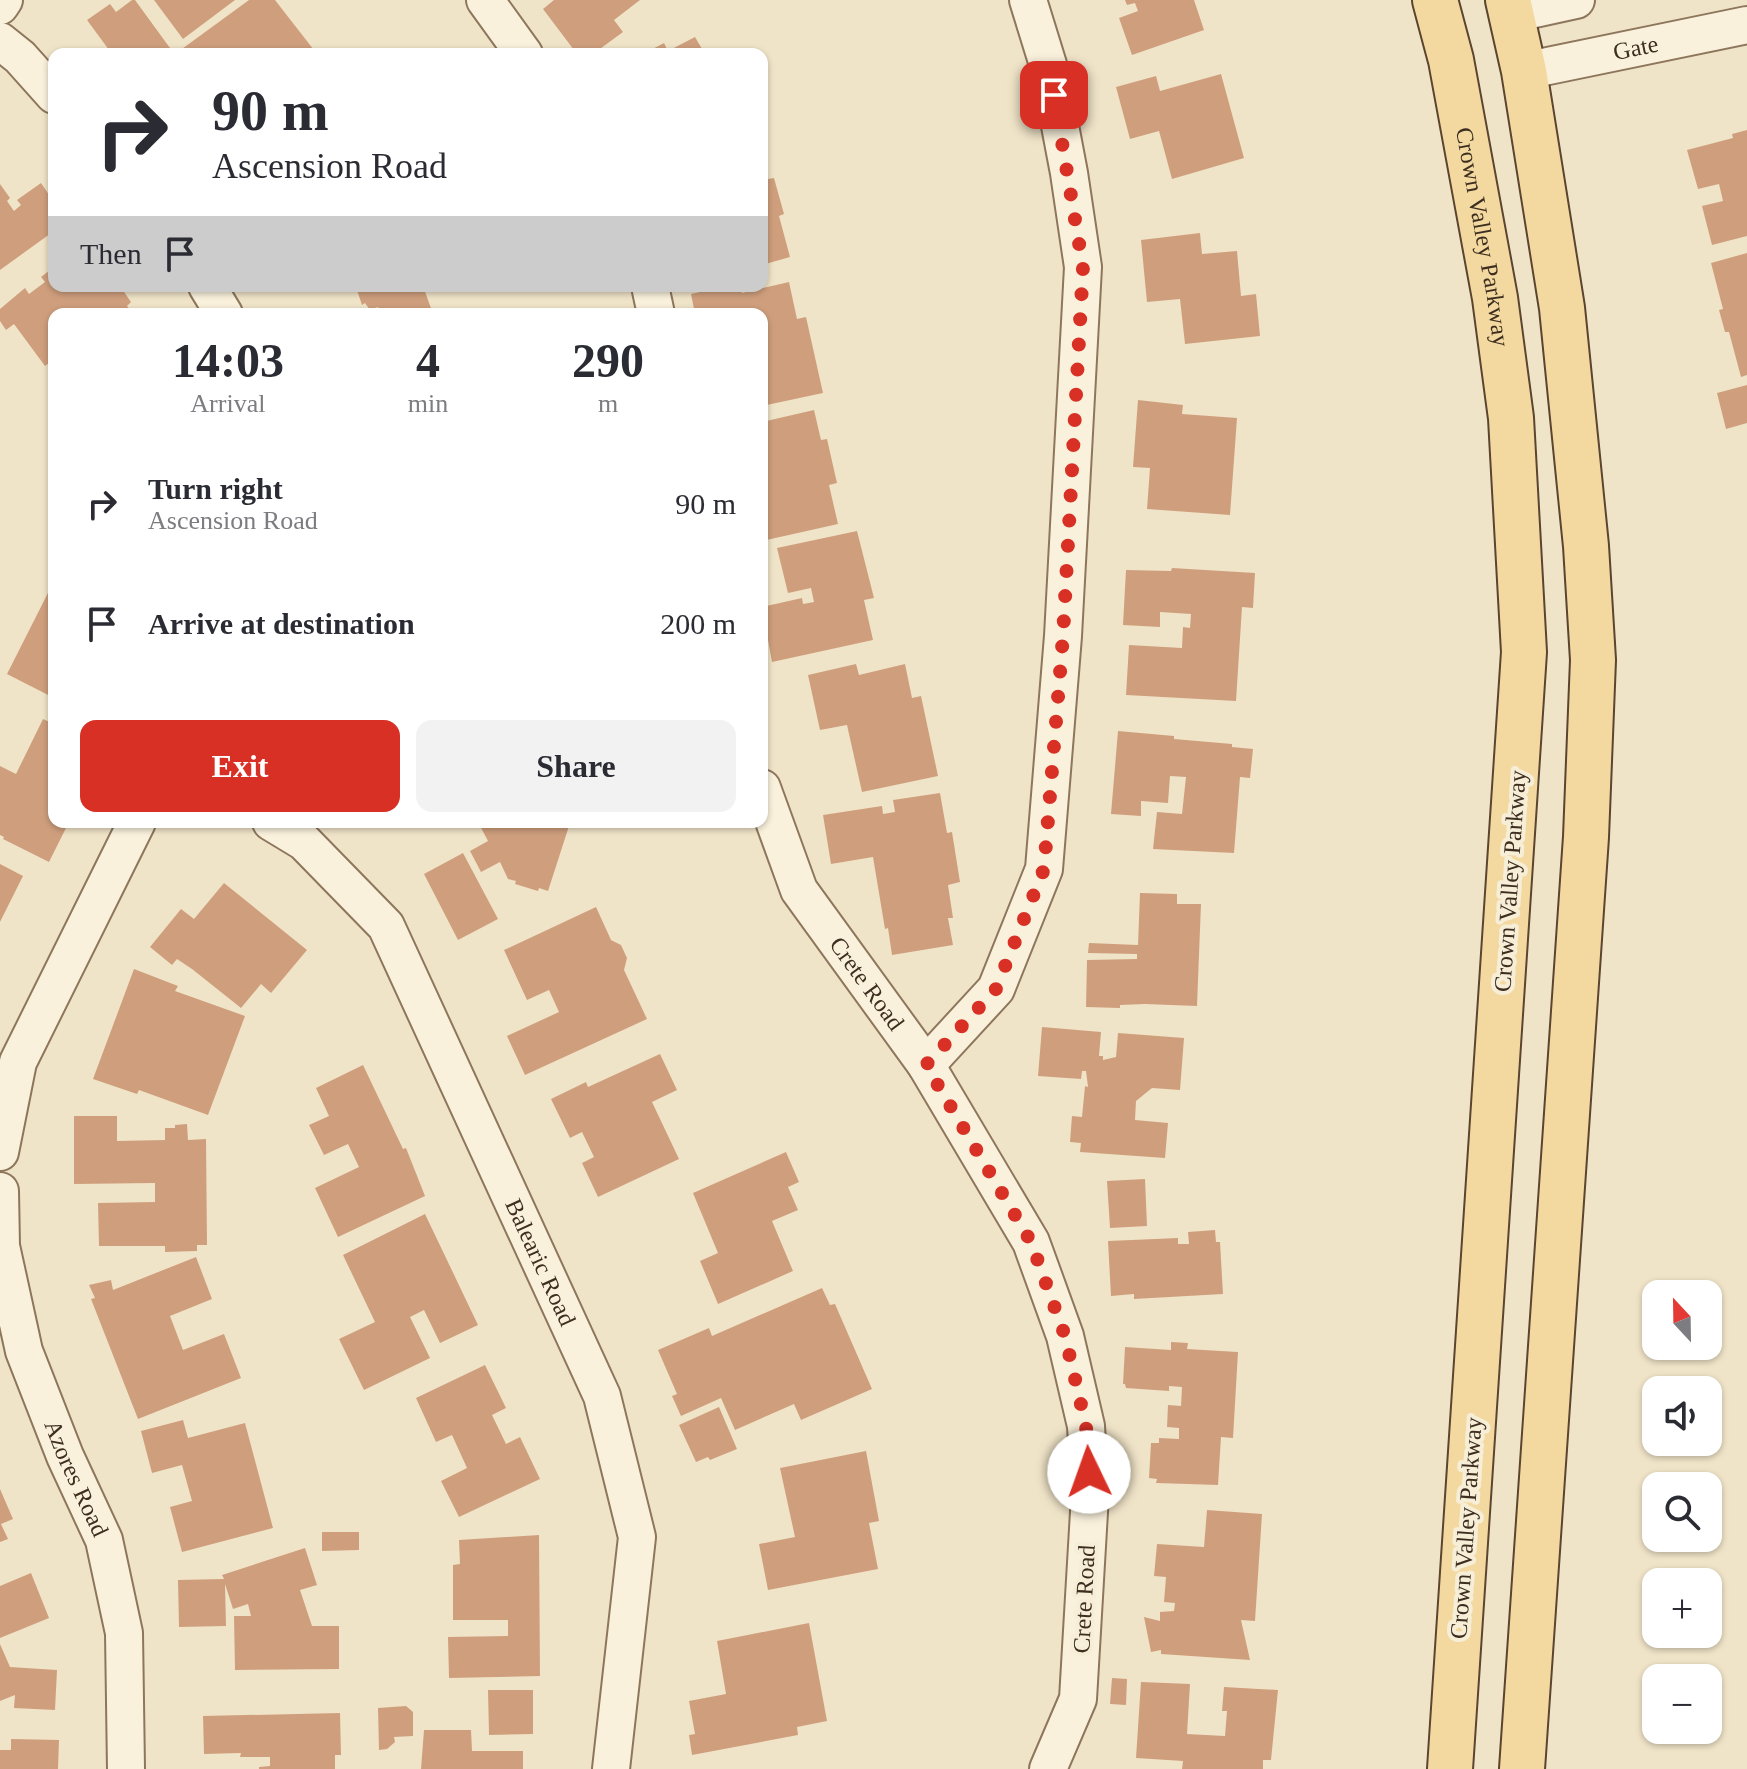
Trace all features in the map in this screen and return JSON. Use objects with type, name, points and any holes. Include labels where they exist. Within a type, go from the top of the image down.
[{"type":"main road","name":"Crown Valley Parkway","points":[[1435,0],[1451,60],[1495,298],[1511,418],[1524,652],[1450,1769]]},
{"type":"main road","points":[[1510,7],[1524,71],[1562,308],[1586,546],[1593,660],[1586,837],[1522,1769]]},
{"type":"street","points":[[0,6],[4,0]]},
{"type":"street","points":[[485,0],[520,48]]},
{"type":"street","points":[[926,1065],[996,989],[1044,869],[1063,636],[1083,267],[1049,68],[1028,0]]},
{"type":"street","points":[[1510,7],[1576,0]]},
{"type":"street","name":"Gate","points":[[1524,71],[1730,18]]},
{"type":"street","points":[[0,41],[20,57],[48,88]]},
{"type":"street","name":"Crete Road","points":[[768,805],[799,890],[926,1065],[1031,1242],[1065,1336],[1086,1426],[1090,1495],[1078,1699],[1048,1769]]},
{"type":"street","points":[[0,1152],[18,1062],[134,828]]},
{"type":"street","name":"Balearic Road","points":[[281,828],[304,842],[386,926],[602,1396],[637,1537],[611,1769]]},
{"type":"street","name":"Azores Road","points":[[0,1191],[1,1246],[24,1351],[65,1456],[104,1540],[124,1633],[126,1769]]},
{"type":"building","points":[[135,0],[170,48],[108,48],[87,20],[110,4],[116,12]]},
{"type":"building","points":[[154,0],[235,0],[183,39]]},
{"type":"building","points":[[249,0],[275,0],[312,48],[183,48]]},
{"type":"building","points":[[554,0],[640,0],[614,20],[623,32],[601,48],[572,48],[543,9]]},
{"type":"building","points":[[1125,0],[1194,0],[1204,30],[1132,55],[1119,18],[1138,11],[1135,3],[1127,5]]},
{"type":"building","points":[[695,37],[701,48],[674,48]]},
{"type":"building","points":[[1221,74],[1244,158],[1172,179],[1159,131],[1130,139],[1116,87],[1156,76],[1160,91]]},
{"type":"building","points":[[1747,130],[1747,236],[1712,245],[1702,206],[1723,201],[1719,184],[1698,189],[1687,150],[1733,138],[1732,134]]},
{"type":"building","points":[[774,178],[784,214],[779,216],[790,257],[768,263],[768,179]]},
{"type":"building","points":[[41,183],[48,193],[48,235],[0,270],[0,184],[10,198],[7,201],[14,211],[21,205],[17,200]]},
{"type":"building","points":[[1200,233],[1202,254],[1237,251],[1241,296],[1256,294],[1260,336],[1185,344],[1180,299],[1147,302],[1141,240]]},
{"type":"building","points":[[1747,253],[1747,375],[1741,377],[1729,332],[1725,332],[1719,310],[1723,309],[1711,263]]},
{"type":"building","points":[[48,272],[48,292],[124,292],[131,302],[128,308],[48,308],[48,364],[45,366],[14,324],[6,330],[0,321],[0,309],[25,288],[29,294],[45,282],[41,277]]},
{"type":"building","points":[[789,282],[797,319],[806,317],[823,393],[768,405],[768,308],[694,308],[691,294],[768,292],[768,287]]},
{"type":"building","points":[[358,292],[425,292],[431,308],[369,308],[365,303],[362,305]]},
{"type":"building","points":[[1747,385],[1747,423],[1726,429],[1717,393]]},
{"type":"building","points":[[1138,400],[1183,405],[1182,414],[1237,418],[1230,515],[1147,509],[1150,468],[1133,467]]},
{"type":"building","points":[[814,410],[821,440],[827,439],[837,483],[829,485],[838,524],[768,540],[768,421]]},
{"type":"building","points":[[857,531],[874,598],[864,600],[873,640],[772,662],[768,640],[768,606],[802,598],[803,604],[814,602],[811,588],[788,593],[777,548]]},
{"type":"building","points":[[1172,568],[1255,573],[1253,608],[1242,607],[1236,701],[1126,695],[1129,645],[1182,648],[1183,627],[1190,628],[1191,614],[1160,612],[1160,627],[1123,625],[1126,570],[1171,571]]},
{"type":"building","points":[[48,593],[48,695],[7,674]]},
{"type":"building","points":[[856,664],[859,675],[905,664],[912,698],[921,696],[938,776],[862,792],[847,725],[820,730],[808,675]]},
{"type":"building","points":[[43,719],[48,721],[48,828],[66,828],[49,862],[0,835],[0,766],[16,774]]},
{"type":"building","points":[[1118,731],[1174,736],[1174,739],[1253,749],[1250,778],[1240,777],[1234,853],[1153,849],[1157,812],[1182,814],[1186,777],[1170,776],[1168,803],[1141,801],[1141,816],[1111,814]]},
{"type":"building","points":[[940,793],[947,833],[952,832],[960,882],[948,885],[953,918],[948,918],[953,945],[892,955],[873,857],[831,864],[823,815],[882,806],[883,814],[895,812],[893,800]]},
{"type":"building","points":[[481,828],[568,828],[548,891],[515,884],[516,881],[508,879],[500,862],[481,872],[470,851],[488,841]]},
{"type":"building","points":[[463,853],[498,919],[458,940],[424,874]]},
{"type":"building","points":[[0,864],[23,876],[0,922]]},
{"type":"building","points":[[224,883],[307,950],[271,993],[261,984],[241,1008],[192,969],[177,959],[172,965],[150,947],[181,909],[194,919]]},
{"type":"building","points":[[1140,893],[1177,894],[1177,904],[1201,904],[1197,1006],[1145,1004],[1120,1005],[1120,1008],[1086,1007],[1087,960],[1137,959],[1137,954],[1088,953],[1089,943],[1138,945]]},
{"type":"building","points":[[596,907],[611,940],[621,945],[627,958],[624,970],[647,1019],[525,1075],[507,1036],[559,1012],[549,990],[527,1000],[504,950]]},
{"type":"building","points":[[134,969],[178,986],[175,991],[245,1016],[208,1115],[139,1090],[137,1094],[93,1079]]},
{"type":"building","points":[[1042,1027],[1101,1032],[1099,1056],[1103,1056],[1103,1060],[1116,1057],[1118,1033],[1184,1038],[1180,1090],[1152,1088],[1136,1101],[1135,1120],[1168,1123],[1165,1158],[1080,1152],[1081,1143],[1070,1142],[1072,1116],[1082,1117],[1085,1086],[1088,1087],[1086,1071],[1082,1071],[1081,1079],[1038,1076]]},
{"type":"building","points":[[660,1054],[677,1090],[652,1102],[679,1159],[598,1197],[582,1163],[594,1157],[582,1132],[570,1138],[551,1099],[586,1082],[588,1087]]},
{"type":"building","points":[[363,1065],[403,1149],[406,1148],[425,1196],[338,1237],[315,1188],[359,1167],[348,1144],[324,1155],[309,1125],[329,1116],[316,1088]]},
{"type":"building","points":[[74,1116],[117,1116],[117,1141],[165,1140],[165,1128],[187,1124],[188,1140],[206,1139],[207,1245],[197,1245],[197,1251],[165,1252],[165,1246],[99,1246],[98,1203],[155,1202],[155,1183],[74,1184]]},
{"type":"building","points":[[786,1152],[799,1182],[788,1187],[798,1210],[772,1221],[793,1271],[718,1304],[700,1261],[718,1253],[693,1193]]},
{"type":"building","points":[[1145,1179],[1147,1226],[1110,1228],[1107,1181]]},
{"type":"building","points":[[425,1214],[478,1325],[440,1343],[424,1310],[410,1317],[430,1358],[364,1390],[339,1339],[375,1322],[343,1255]]},
{"type":"building","points":[[1215,1230],[1216,1242],[1220,1242],[1223,1294],[1134,1299],[1134,1294],[1111,1296],[1108,1241],[1178,1238],[1178,1244],[1189,1244],[1188,1232]]},
{"type":"building","points":[[196,1257],[212,1299],[170,1316],[183,1350],[224,1334],[241,1378],[138,1419],[91,1299],[95,1298],[89,1285],[111,1280],[113,1290]]},
{"type":"building","points":[[822,1288],[830,1305],[835,1304],[872,1389],[801,1420],[794,1404],[735,1430],[721,1398],[681,1416],[672,1396],[677,1394],[658,1350],[709,1328],[712,1336]]},
{"type":"building","points":[[1171,1342],[1188,1343],[1187,1349],[1238,1352],[1233,1438],[1221,1437],[1218,1485],[1156,1483],[1157,1479],[1149,1478],[1151,1443],[1159,1443],[1159,1438],[1179,1439],[1179,1428],[1167,1427],[1168,1405],[1181,1406],[1182,1387],[1169,1386],[1169,1391],[1126,1388],[1123,1384],[1125,1347],[1171,1350]]},
{"type":"building","points":[[485,1365],[506,1408],[492,1415],[506,1444],[520,1437],[540,1479],[459,1517],[441,1481],[467,1468],[452,1435],[436,1442],[416,1398]]},
{"type":"building","points":[[719,1407],[737,1449],[696,1462],[679,1425]]},
{"type":"building","points":[[183,1420],[188,1438],[245,1423],[273,1528],[182,1552],[170,1507],[192,1501],[182,1465],[152,1473],[141,1431]]},
{"type":"building","points":[[866,1451],[879,1521],[869,1523],[878,1569],[768,1590],[759,1544],[795,1537],[780,1468]]},
{"type":"building","points":[[0,1489],[13,1519],[1,1524],[8,1539],[0,1542]]},
{"type":"building","points":[[1207,1510],[1262,1514],[1255,1621],[1241,1620],[1250,1660],[1161,1654],[1161,1650],[1151,1652],[1144,1617],[1160,1621],[1160,1612],[1174,1611],[1175,1603],[1164,1602],[1166,1577],[1154,1576],[1157,1544],[1204,1547]]},
{"type":"building","points":[[322,1532],[359,1532],[359,1550],[322,1551]]},
{"type":"building","points":[[539,1535],[540,1676],[449,1678],[448,1637],[508,1636],[508,1620],[453,1620],[453,1565],[460,1564],[459,1540]]},
{"type":"building","points":[[305,1548],[317,1585],[300,1590],[312,1626],[339,1626],[339,1669],[235,1670],[234,1616],[251,1616],[248,1604],[233,1609],[225,1584],[226,1626],[179,1627],[178,1580],[224,1579],[222,1575]]},
{"type":"building","points":[[31,1573],[49,1618],[0,1638],[0,1586]]},
{"type":"building","points":[[809,1623],[827,1721],[797,1727],[798,1735],[692,1755],[689,1735],[695,1734],[689,1701],[726,1694],[717,1641]]},
{"type":"building","points":[[0,1644],[10,1667],[57,1670],[55,1710],[14,1708],[15,1695],[0,1701]]},
{"type":"building","points":[[1112,1678],[1127,1679],[1126,1705],[1110,1704]]},
{"type":"building","points":[[1141,1682],[1190,1684],[1187,1734],[1225,1736],[1227,1711],[1222,1711],[1224,1687],[1278,1690],[1271,1760],[1263,1760],[1263,1769],[1182,1769],[1183,1761],[1136,1758]]},
{"type":"building","points":[[488,1690],[533,1690],[533,1734],[489,1735]]},
{"type":"building","points":[[406,1706],[413,1712],[413,1736],[394,1737],[395,1742],[387,1749],[379,1750],[378,1708]]},
{"type":"building","points":[[340,1713],[341,1755],[335,1755],[335,1769],[259,1769],[270,1766],[270,1757],[240,1757],[241,1753],[204,1754],[203,1716]]},
{"type":"building","points":[[424,1730],[471,1730],[472,1751],[523,1751],[523,1769],[421,1769]]},
{"type":"building","points":[[11,1739],[59,1740],[58,1769],[0,1769],[0,1750],[11,1750]]},
{"type":"route","points":[[1054,95],[1083,267],[1063,636],[1044,869],[996,989],[926,1065],[1031,1242],[1065,1336],[1086,1426],[1089,1472]]}]
